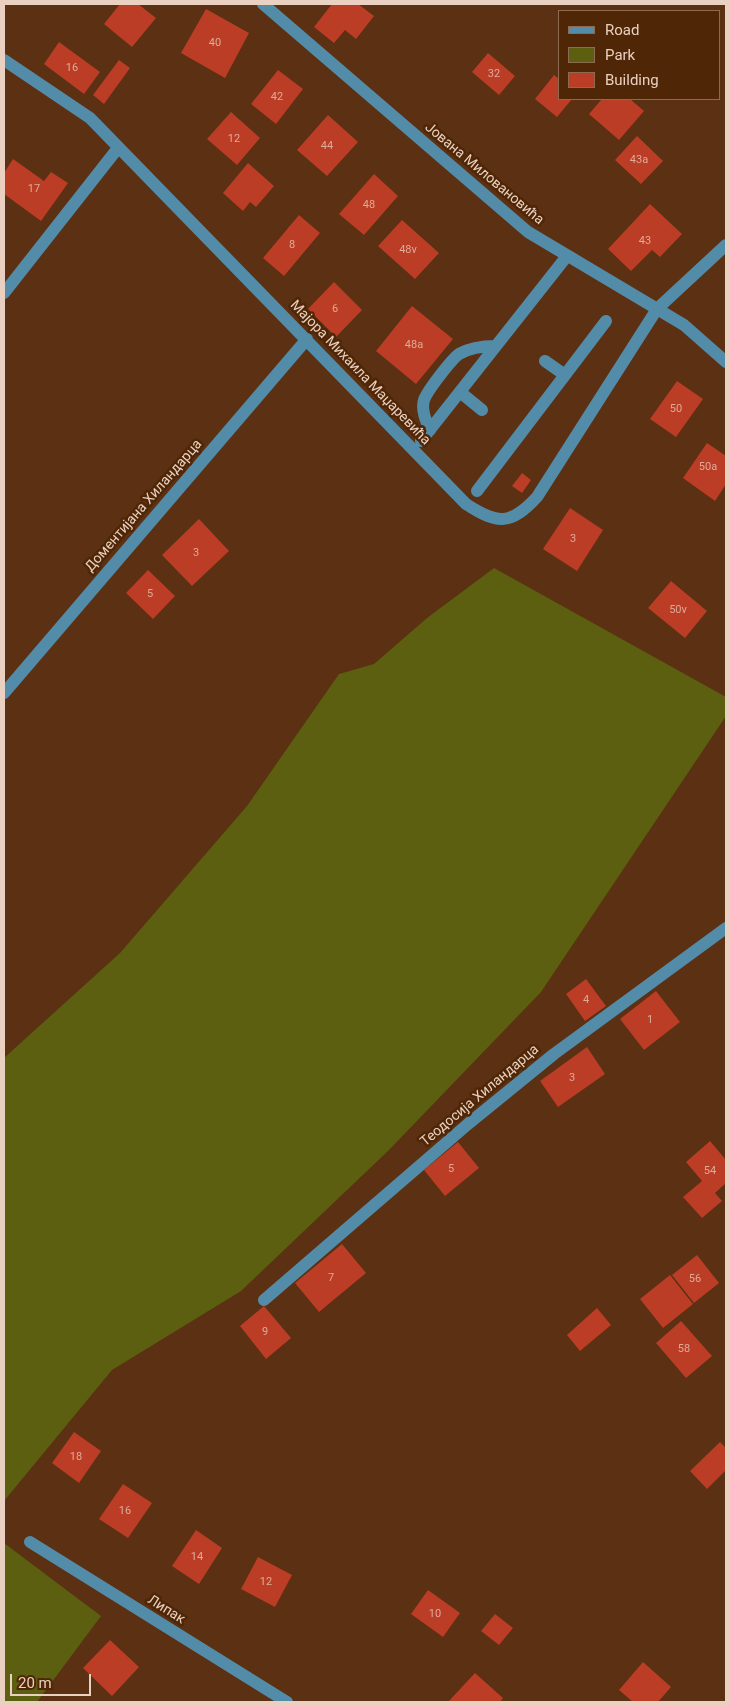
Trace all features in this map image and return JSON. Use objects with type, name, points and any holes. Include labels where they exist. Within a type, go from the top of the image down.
[{"type":"street","name":"Јована Миловановића","points":[[263,4],[528,232],[684,325],[726,362]]},
{"type":"street","name":"Мајора Михаила Маџаревића","points":[[4,60],[90,118],[466,504],[488,516],[509,520],[522,513],[537,497],[657,309]]},
{"type":"street","points":[[4,293],[118,148]]},
{"type":"street","points":[[657,309],[726,245]]},
{"type":"street","points":[[421,441],[567,256]]},
{"type":"street","points":[[477,491],[606,321]]},
{"type":"street","name":"Доментијана Хиландарца","points":[[4,693],[307,339]]},
{"type":"street","points":[[430,430],[424,416],[424,400],[440,375],[458,355],[477,347],[496,346]]},
{"type":"street","points":[[545,361],[565,375]]},
{"type":"street","points":[[460,392],[482,410]]},
{"type":"street","name":"Теодосија Хиландарца","points":[[264,1300],[468,1124],[540,1065],[726,928]]},
{"type":"street","name":"Липак","points":[[30,1542],[287,1702]]},
{"type":"green space","points":[[494,568],[726,697],[726,716],[541,992],[388,1151],[241,1291],[112,1370],[4,1501],[4,1058],[120,953],[247,806],[339,674],[374,664],[427,618]]},
{"type":"green space","points":[[4,1543],[101,1616],[37,1702],[4,1702]]},
{"type":"building","points":[[120,4],[138,4],[156,18],[132,47],[104,24]]},
{"type":"building","points":[[332,4],[358,4],[374,16],[356,39],[345,30],[334,43],[314,27]]},
{"type":"building","points":[[206,9],[249,33],[225,78],[181,53]]},
{"type":"building","points":[[59,42],[100,72],[84,94],[44,64]]},
{"type":"building","points":[[488,53],[515,76],[499,95],[472,72]]},
{"type":"building","points":[[119,60],[130,68],[104,104],[93,95]]},
{"type":"building","points":[[278,70],[303,89],[276,124],[251,104]]},
{"type":"building","points":[[554,75],[558,78],[558,100],[571,100],[557,117],[535,99]]},
{"type":"building","points":[[601,100],[631,100],[644,111],[619,140],[589,114]]},
{"type":"building","points":[[231,112],[260,138],[237,165],[207,139]]},
{"type":"building","points":[[328,115],[358,142],[327,176],[297,150]]},
{"type":"building","points":[[637,136],[663,161],[641,184],[615,160]]},
{"type":"building","points":[[13,159],[44,181],[51,172],[68,183],[41,221],[4,194],[4,173]]},
{"type":"building","points":[[248,163],[274,186],[256,207],[250,202],[243,211],[223,193]]},
{"type":"building","points":[[374,174],[398,196],[364,235],[339,214]]},
{"type":"building","points":[[650,204],[682,234],[660,257],[652,250],[631,271],[608,249]]},
{"type":"building","points":[[299,215],[320,233],[284,276],[263,258]]},
{"type":"building","points":[[402,220],[439,253],[415,279],[378,246]]},
{"type":"building","points":[[334,282],[362,310],[336,337],[308,309]]},
{"type":"building","points":[[412,306],[453,339],[416,384],[376,351]]},
{"type":"building","points":[[677,381],[703,399],[676,437],[650,419]]},
{"type":"building","points":[[707,443],[726,456],[726,484],[715,501],[683,478]]},
{"type":"building","points":[[522,473],[531,480],[522,493],[512,486]]},
{"type":"building","points":[[570,508],[603,530],[577,571],[543,549]]},
{"type":"building","points":[[199,519],[229,551],[192,586],[162,555]]},
{"type":"building","points":[[148,570],[175,596],[153,619],[126,593]]},
{"type":"building","points":[[671,581],[707,611],[685,638],[648,608]]},
{"type":"building","points":[[586,979],[606,1006],[585,1021],[566,994]]},
{"type":"building","points":[[656,991],[680,1022],[644,1050],[620,1019]]},
{"type":"building","points":[[587,1047],[605,1074],[558,1107],[540,1081]]},
{"type":"building","points":[[710,1141],[726,1160],[726,1183],[715,1193],[722,1201],[702,1218],[683,1197],[702,1181],[686,1162]]},
{"type":"building","points":[[458,1142],[479,1168],[445,1196],[424,1170]]},
{"type":"building","points":[[342,1244],[366,1273],[319,1312],[295,1283]]},
{"type":"building","points":[[697,1255],[719,1283],[694,1303],[672,1275]]},
{"type":"building","points":[[670,1275],[693,1304],[663,1328],[640,1299]]},
{"type":"building","points":[[264,1306],[291,1338],[266,1359],[240,1326]]},
{"type":"building","points":[[597,1308],[611,1325],[580,1351],[567,1335]]},
{"type":"building","points":[[681,1321],[712,1356],[686,1378],[656,1343]]},
{"type":"building","points":[[74,1432],[101,1451],[79,1483],[52,1463]]},
{"type":"building","points":[[720,1442],[726,1448],[726,1470],[707,1489],[690,1471]]},
{"type":"building","points":[[123,1484],[152,1503],[128,1538],[99,1519]]},
{"type":"building","points":[[196,1530],[222,1548],[199,1584],[172,1566]]},
{"type":"building","points":[[258,1557],[292,1575],[275,1607],[241,1589]]},
{"type":"building","points":[[428,1590],[460,1613],[443,1637],[411,1614]]},
{"type":"building","points":[[495,1614],[513,1628],[499,1645],[481,1631]]},
{"type":"building","points":[[110,1640],[139,1667],[112,1696],[83,1668]]},
{"type":"building","points":[[643,1662],[671,1687],[658,1702],[633,1702],[619,1690]]},
{"type":"building","points":[[475,1673],[503,1698],[500,1702],[448,1702]]}]
